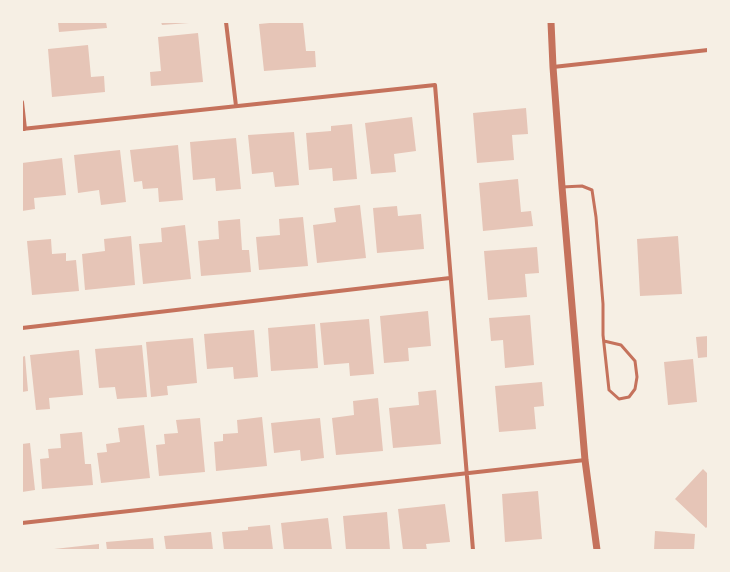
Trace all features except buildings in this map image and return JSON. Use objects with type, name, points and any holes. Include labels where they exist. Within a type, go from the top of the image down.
[{"type":"street","points":[[226,22],[236,106]]},
{"type":"street","points":[[551,22],[562,187],[585,460],[597,550]]},
{"type":"street","points":[[553,67],[708,50]]},
{"type":"street","points":[[22,102],[24,129],[435,85],[473,550]]},
{"type":"street","points":[[22,328],[450,278]]},
{"type":"street","points":[[22,523],[585,460]]},
{"type":"lane","points":[[562,187],[582,186],[592,190],[596,217],[603,304],[604,341],[609,390],[619,399],[629,397],[635,388],[637,377],[635,361],[621,345],[604,341]]}]
